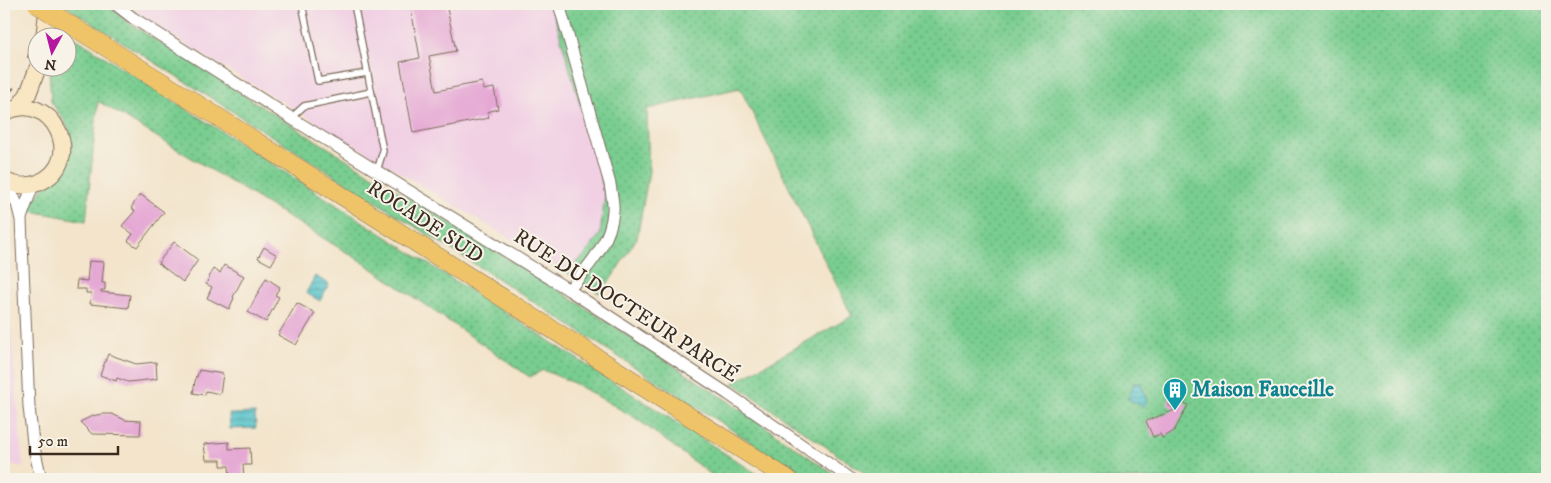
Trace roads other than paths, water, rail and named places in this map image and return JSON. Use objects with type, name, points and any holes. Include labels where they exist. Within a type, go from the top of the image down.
[{"type":"main road","name":"ROCADE SUD","points":[[37,4],[788,479]]},
{"type":"street","points":[[41,28],[48,4]]},
{"type":"street","name":"RUE DU DOCTEUR PARCÉ","points":[[115,4],[133,18],[291,118],[569,290],[728,394],[851,479]]},
{"type":"street","points":[[560,4],[610,184],[614,210],[610,230],[600,251],[569,290]]},
{"type":"street","points":[[11,111],[28,94],[31,78]]},
{"type":"street","points":[[36,78],[46,114]]},
{"type":"street","points":[[5,181],[19,186],[33,185],[44,180],[54,171],[60,160],[63,148],[61,135],[55,123],[46,114],[27,108],[11,111]]},
{"type":"street","points":[[5,181],[17,204],[21,220],[29,407],[33,443],[41,479]]},
{"type":"street","points":[[21,220],[33,185]]},
{"type":"lane","points":[[302,4],[318,81],[367,73]]},
{"type":"lane","points":[[354,4],[383,151],[377,171]]},
{"type":"lane","points":[[291,118],[304,106],[371,92]]},
{"type":"water","points":[[315,276],[329,284],[320,301],[306,293]]},
{"type":"water","points":[[1134,383],[1141,383],[1147,401],[1143,407],[1128,399]]},
{"type":"water","points":[[255,413],[256,428],[230,429],[229,414]]},
{"type":"place","name":"Maison Fauceille","points":[[1175,411]]}]
